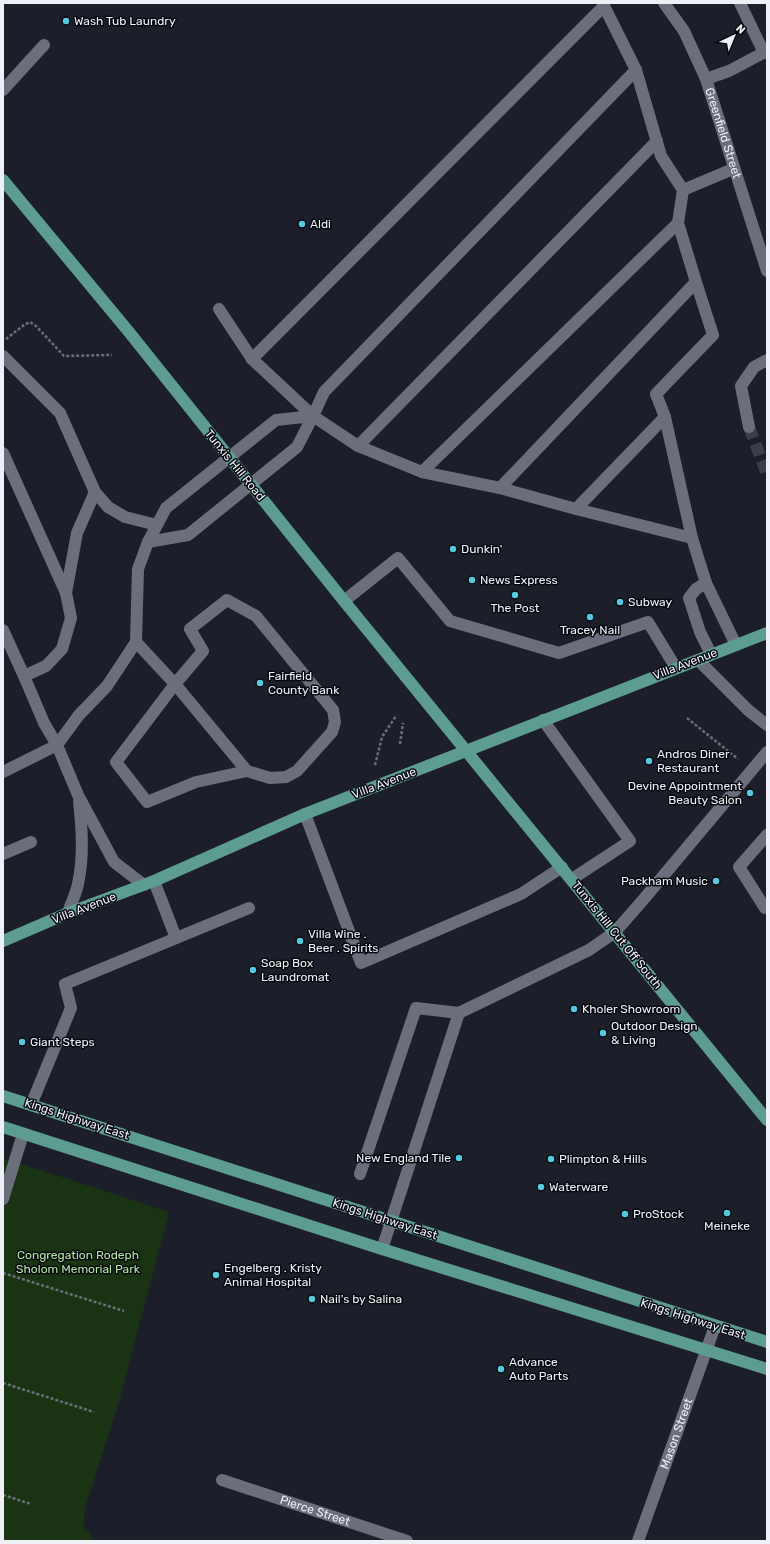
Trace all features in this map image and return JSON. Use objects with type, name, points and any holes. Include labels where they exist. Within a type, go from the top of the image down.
[{"type":"main road","name":"Tunxis Hill Road","points":[[3,180],[129,332],[344,601],[466,750]]},
{"type":"main road","name":"Villa Avenue","points":[[3,941],[68,913],[149,883],[305,814],[767,632]]},
{"type":"main road","name":"Tunxis Hill Cut Off South","points":[[466,750],[767,1120]]},
{"type":"main road","name":"Kings Highway East","points":[[3,1096],[767,1342]]},
{"type":"main road","name":"Kings Highway East","points":[[3,1127],[382,1249],[767,1369]]},
{"type":"street","name":"Greenfield Street","points":[[664,3],[684,31],[706,79],[733,168],[767,271]]},
{"type":"street","points":[[706,79],[729,71],[765,52],[740,3]]},
{"type":"street","points":[[252,359],[605,5],[636,70],[661,156],[683,190],[678,223],[713,335],[656,394],[665,417],[692,538],[706,583],[736,645]]},
{"type":"street","points":[[3,90],[44,46]]},
{"type":"street","points":[[148,542],[188,535],[297,447],[324,392],[636,70]]},
{"type":"street","points":[[358,446],[657,141]]},
{"type":"street","points":[[683,190],[733,168]]},
{"type":"street","points":[[422,472],[678,223]]},
{"type":"street","points":[[500,488],[696,282]]},
{"type":"street","points":[[219,310],[252,359],[313,416],[358,446],[422,472],[500,488],[692,538]]},
{"type":"street","points":[[3,356],[60,413],[95,492],[108,507],[125,517],[157,525]]},
{"type":"street","points":[[749,427],[741,386],[754,367],[767,360]]},
{"type":"street","points":[[3,772],[57,745],[79,715],[106,686],[136,642],[138,569],[148,542],[166,508],[276,420],[313,416]]},
{"type":"street","points":[[576,509],[665,417]]},
{"type":"street","points":[[3,453],[66,593],[71,618],[62,649],[46,666],[24,676]]},
{"type":"street","points":[[66,593],[77,533],[95,492]]},
{"type":"street","points":[[344,601],[398,558],[450,621],[559,653],[648,622],[676,668]]},
{"type":"street","points":[[706,583],[696,589],[689,598],[700,632],[711,654]]},
{"type":"street","points":[[226,600],[256,616],[333,710],[335,722],[332,732],[298,771],[286,777],[270,778],[247,771],[196,782],[147,802],[116,762],[175,684],[203,651],[190,629],[226,600]]},
{"type":"street","points":[[3,630],[44,723],[57,745],[78,795],[114,862],[149,883],[176,938]]},
{"type":"street","points":[[136,642],[175,684],[247,771]]},
{"type":"street","points":[[698,660],[748,710],[767,725]]},
{"type":"street","points":[[543,720],[630,841],[572,879]]},
{"type":"street","points":[[360,1174],[416,1008],[459,1013],[589,950],[614,932],[643,900],[767,752]]},
{"type":"street","points":[[68,913],[78,885],[82,860],[82,837],[78,795]]},
{"type":"street","points":[[305,814],[361,963],[521,894],[562,867]]},
{"type":"street","points":[[765,908],[739,867],[767,835]]},
{"type":"street","points":[[3,854],[31,842]]},
{"type":"street","points":[[31,1105],[71,1008],[65,984],[249,908]]},
{"type":"street","points":[[382,1249],[459,1013]]},
{"type":"street","points":[[3,1199],[23,1134]]},
{"type":"street","name":"Mason Street","points":[[638,1541],[715,1326]]},
{"type":"street","name":"Pierce Street","points":[[222,1480],[407,1541]]},
{"type":"path","points":[[3,342],[30,322],[36,326],[64,356],[112,355]]},
{"type":"path","points":[[375,764],[382,737],[396,716]]},
{"type":"path","points":[[686,718],[751,771]]},
{"type":"path","points":[[400,744],[403,723]]},
{"type":"path","points":[[3,1273],[124,1311]]},
{"type":"path","points":[[3,1383],[94,1412]]},
{"type":"path","points":[[3,1496],[31,1504]]},
{"type":"green space","name":"Congregation Rodeph Sholom Memorial Park","points":[[3,1158],[169,1212],[120,1398],[86,1505],[83,1525],[95,1541],[3,1541]]},
{"type":"tunnel","points":[[749,427],[767,474]]},
{"type":"place","name":"Wash Tub Laundry","points":[[66,21]]},
{"type":"place","name":"Aldi","points":[[302,224]]},
{"type":"place","name":"Dunkin'","points":[[453,549]]},
{"type":"place","name":"News Express","points":[[472,580]]},
{"type":"place","name":"The Post","points":[[515,595]]},
{"type":"place","name":"Subway","points":[[620,602]]},
{"type":"place","name":"Tracey Nail","points":[[590,617]]},
{"type":"place","name":"Fairfield County Bank","points":[[260,683]]},
{"type":"place","name":"Andros Diner Restaurant","points":[[649,761]]},
{"type":"place","name":"Devine Appointment Beauty Salon","points":[[750,793]]},
{"type":"place","name":"Packham Music","points":[[716,881]]},
{"type":"place","name":"Villa Wine . Beer . Spirits","points":[[300,941]]},
{"type":"place","name":"Soap Box Laundromat","points":[[253,970]]},
{"type":"place","name":"Kholer Showroom","points":[[574,1009]]},
{"type":"place","name":"Outdoor Design & Living","points":[[603,1033]]},
{"type":"place","name":"Giant Steps","points":[[22,1042]]},
{"type":"place","name":"New England Tile","points":[[459,1158]]},
{"type":"place","name":"Plimpton & Hills","points":[[551,1159]]},
{"type":"place","name":"Waterware","points":[[541,1187]]},
{"type":"place","name":"Meineke","points":[[727,1213]]},
{"type":"place","name":"ProStock","points":[[625,1214]]},
{"type":"place","name":"Engelberg . Kristy Animal Hospital","points":[[216,1275]]},
{"type":"place","name":"Nail's by Salina","points":[[312,1299]]},
{"type":"place","name":"Advance Auto Parts","points":[[501,1369]]}]
